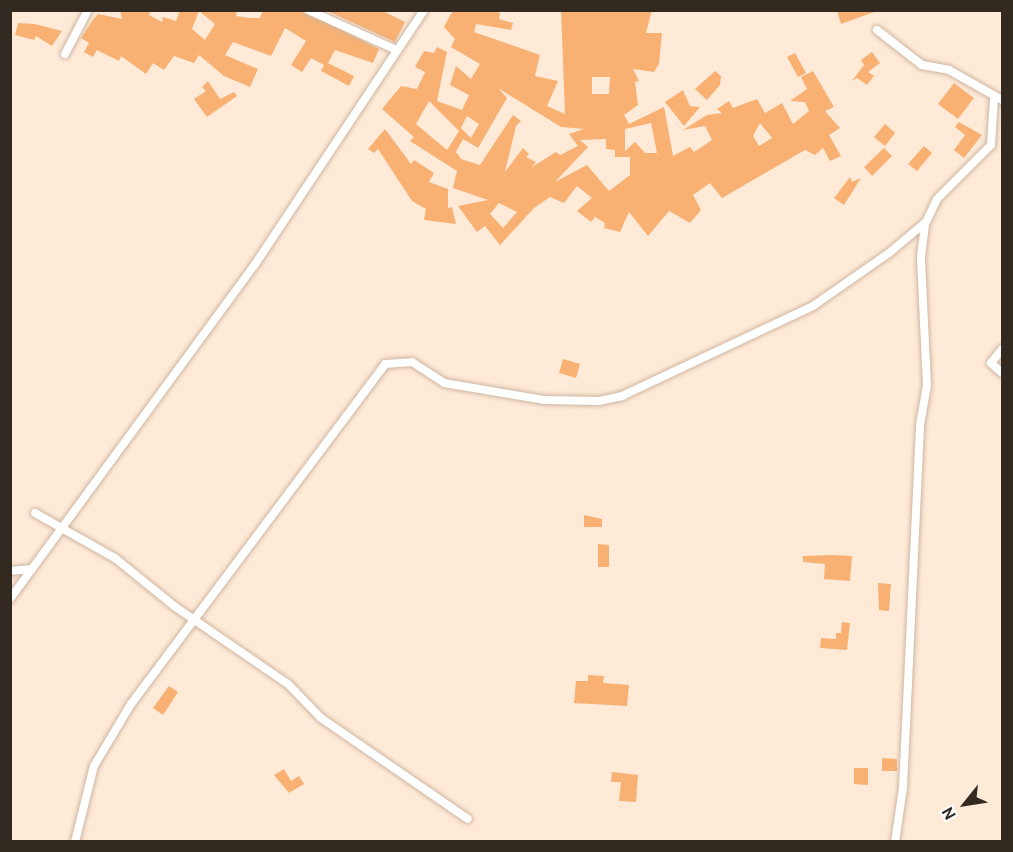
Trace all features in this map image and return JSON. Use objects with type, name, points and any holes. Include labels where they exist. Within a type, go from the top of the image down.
[{"type":"street","points":[[65,54],[88,10]]},
{"type":"street","points":[[308,10],[396,51]]},
{"type":"street","points":[[10,598],[254,266],[424,10]]},
{"type":"street","points":[[877,30],[922,65],[948,70],[998,100],[991,144],[938,199],[926,223],[921,257],[927,386],[920,425],[903,788],[895,842]]},
{"type":"street","points":[[75,842],[94,766],[130,704],[337,423],[386,364],[412,362],[444,383],[544,400],[599,401],[622,396],[813,306],[851,284],[926,223]]},
{"type":"street","points":[[1002,349],[991,363],[1002,373]]},
{"type":"street","points":[[35,513],[115,558],[194,620],[288,684],[321,718],[468,819]]},
{"type":"street","points":[[10,571],[32,569]]},
{"type":"building","points":[[120,10],[151,10],[149,15],[162,22],[163,17],[176,21],[180,10],[237,10],[236,16],[260,18],[263,10],[302,10],[379,49],[373,63],[335,50],[328,63],[354,76],[349,86],[321,71],[324,65],[311,58],[302,72],[291,65],[306,41],[285,28],[271,56],[233,42],[225,55],[258,69],[250,87],[224,76],[199,55],[194,63],[174,56],[164,70],[153,63],[146,74],[121,56],[119,61],[97,50],[93,57],[84,52],[89,43],[81,38],[98,14],[122,19]],"holes":[[[199,11],[215,24],[205,40],[192,29]]]},
{"type":"building","points":[[325,10],[381,10],[405,22],[395,42]]},
{"type":"building","points":[[453,10],[491,10],[500,13],[499,19],[513,23],[511,30],[476,24],[474,32],[540,55],[535,76],[558,81],[547,106],[565,114],[561,11],[652,10],[646,33],[662,33],[659,64],[654,72],[633,69],[639,81],[635,82],[638,105],[624,115],[629,124],[664,107],[673,156],[690,147],[694,152],[712,140],[705,126],[683,130],[707,115],[722,113],[717,109],[729,101],[733,108],[757,99],[765,113],[782,103],[793,124],[809,111],[805,102],[790,101],[807,89],[801,77],[813,71],[834,107],[825,111],[840,128],[829,135],[841,156],[830,161],[823,148],[815,155],[805,150],[722,198],[710,183],[693,195],[701,210],[690,223],[669,211],[648,236],[629,212],[620,232],[604,228],[605,223],[595,217],[591,222],[577,211],[592,198],[577,186],[564,203],[550,197],[534,208],[500,245],[485,226],[477,232],[458,206],[488,200],[453,188],[457,171],[410,141],[414,137],[382,109],[401,86],[417,89],[425,72],[415,67],[424,51],[434,53],[437,47],[447,52],[437,101],[462,110],[469,95],[450,85],[456,66],[471,79],[480,64],[451,47],[455,39],[444,27]],"holes":[[[592,77],[610,77],[609,94],[592,94]],[[498,88],[561,127],[584,129],[569,134],[578,146],[560,155],[556,152],[532,167],[536,162],[526,157],[529,154],[523,148],[505,172],[516,126],[521,121],[513,115],[480,165],[461,159],[456,152],[463,139],[478,148],[507,98]],[[429,101],[459,131],[447,150],[416,124]],[[467,116],[479,124],[471,138],[461,128]],[[651,123],[657,153],[645,153],[635,142],[625,151],[625,129]],[[760,123],[772,138],[759,146],[753,136]],[[606,139],[606,149],[615,150],[615,157],[630,157],[630,175],[609,191],[587,165],[555,182],[588,147],[580,140]],[[499,203],[517,212],[503,228],[490,214]]]},
{"type":"building","points":[[837,10],[877,10],[877,11],[841,24]]},
{"type":"building","points":[[18,23],[35,24],[62,31],[52,46],[36,36],[34,40],[15,35]]},
{"type":"building","points":[[872,52],[880,63],[868,72],[874,76],[867,85],[857,78],[852,81],[864,65],[861,60]]},
{"type":"building","points":[[795,53],[806,73],[798,77],[787,57]]},
{"type":"building","points":[[715,71],[721,76],[720,85],[707,100],[695,89]]},
{"type":"building","points":[[208,81],[220,99],[234,92],[237,96],[207,117],[194,99],[206,91],[202,87]]},
{"type":"building","points":[[954,83],[974,98],[958,119],[938,104]]},
{"type":"building","points":[[683,90],[690,106],[700,107],[684,126],[665,102]]},
{"type":"building","points":[[959,122],[982,135],[964,158],[954,150],[965,135],[955,127]]},
{"type":"building","points":[[885,124],[895,133],[885,146],[874,137]]},
{"type":"building","points":[[385,129],[411,164],[414,160],[434,173],[429,182],[448,189],[448,208],[452,207],[456,224],[424,220],[426,209],[412,201],[378,149],[374,153],[368,149]]},
{"type":"building","points":[[924,146],[932,153],[917,171],[908,164]]},
{"type":"building","points":[[884,148],[892,156],[872,176],[864,167]]},
{"type":"building","points":[[850,177],[852,182],[861,178],[844,205],[834,198]]},
{"type":"building","points":[[563,359],[580,364],[576,378],[559,373]]},
{"type":"building","points":[[584,515],[602,519],[602,527],[584,527]]},
{"type":"building","points":[[598,544],[609,545],[609,567],[598,567]]},
{"type":"building","points":[[803,556],[852,556],[850,581],[824,579],[825,564],[803,562]]},
{"type":"building","points":[[878,583],[891,584],[889,611],[879,610]]},
{"type":"building","points":[[842,622],[850,623],[847,650],[820,648],[821,638],[836,639],[836,633],[841,633]]},
{"type":"building","points":[[588,675],[604,676],[603,683],[629,685],[627,706],[574,703],[576,681],[588,681]]},
{"type":"building","points":[[169,686],[178,692],[163,715],[153,708]]},
{"type":"building","points":[[882,758],[897,759],[897,771],[882,771]]},
{"type":"building","points":[[854,768],[868,768],[868,785],[854,784]]},
{"type":"building","points":[[284,769],[291,781],[299,776],[304,784],[289,793],[274,775]]},
{"type":"building","points":[[612,772],[638,775],[636,802],[619,801],[621,782],[611,782]]}]
